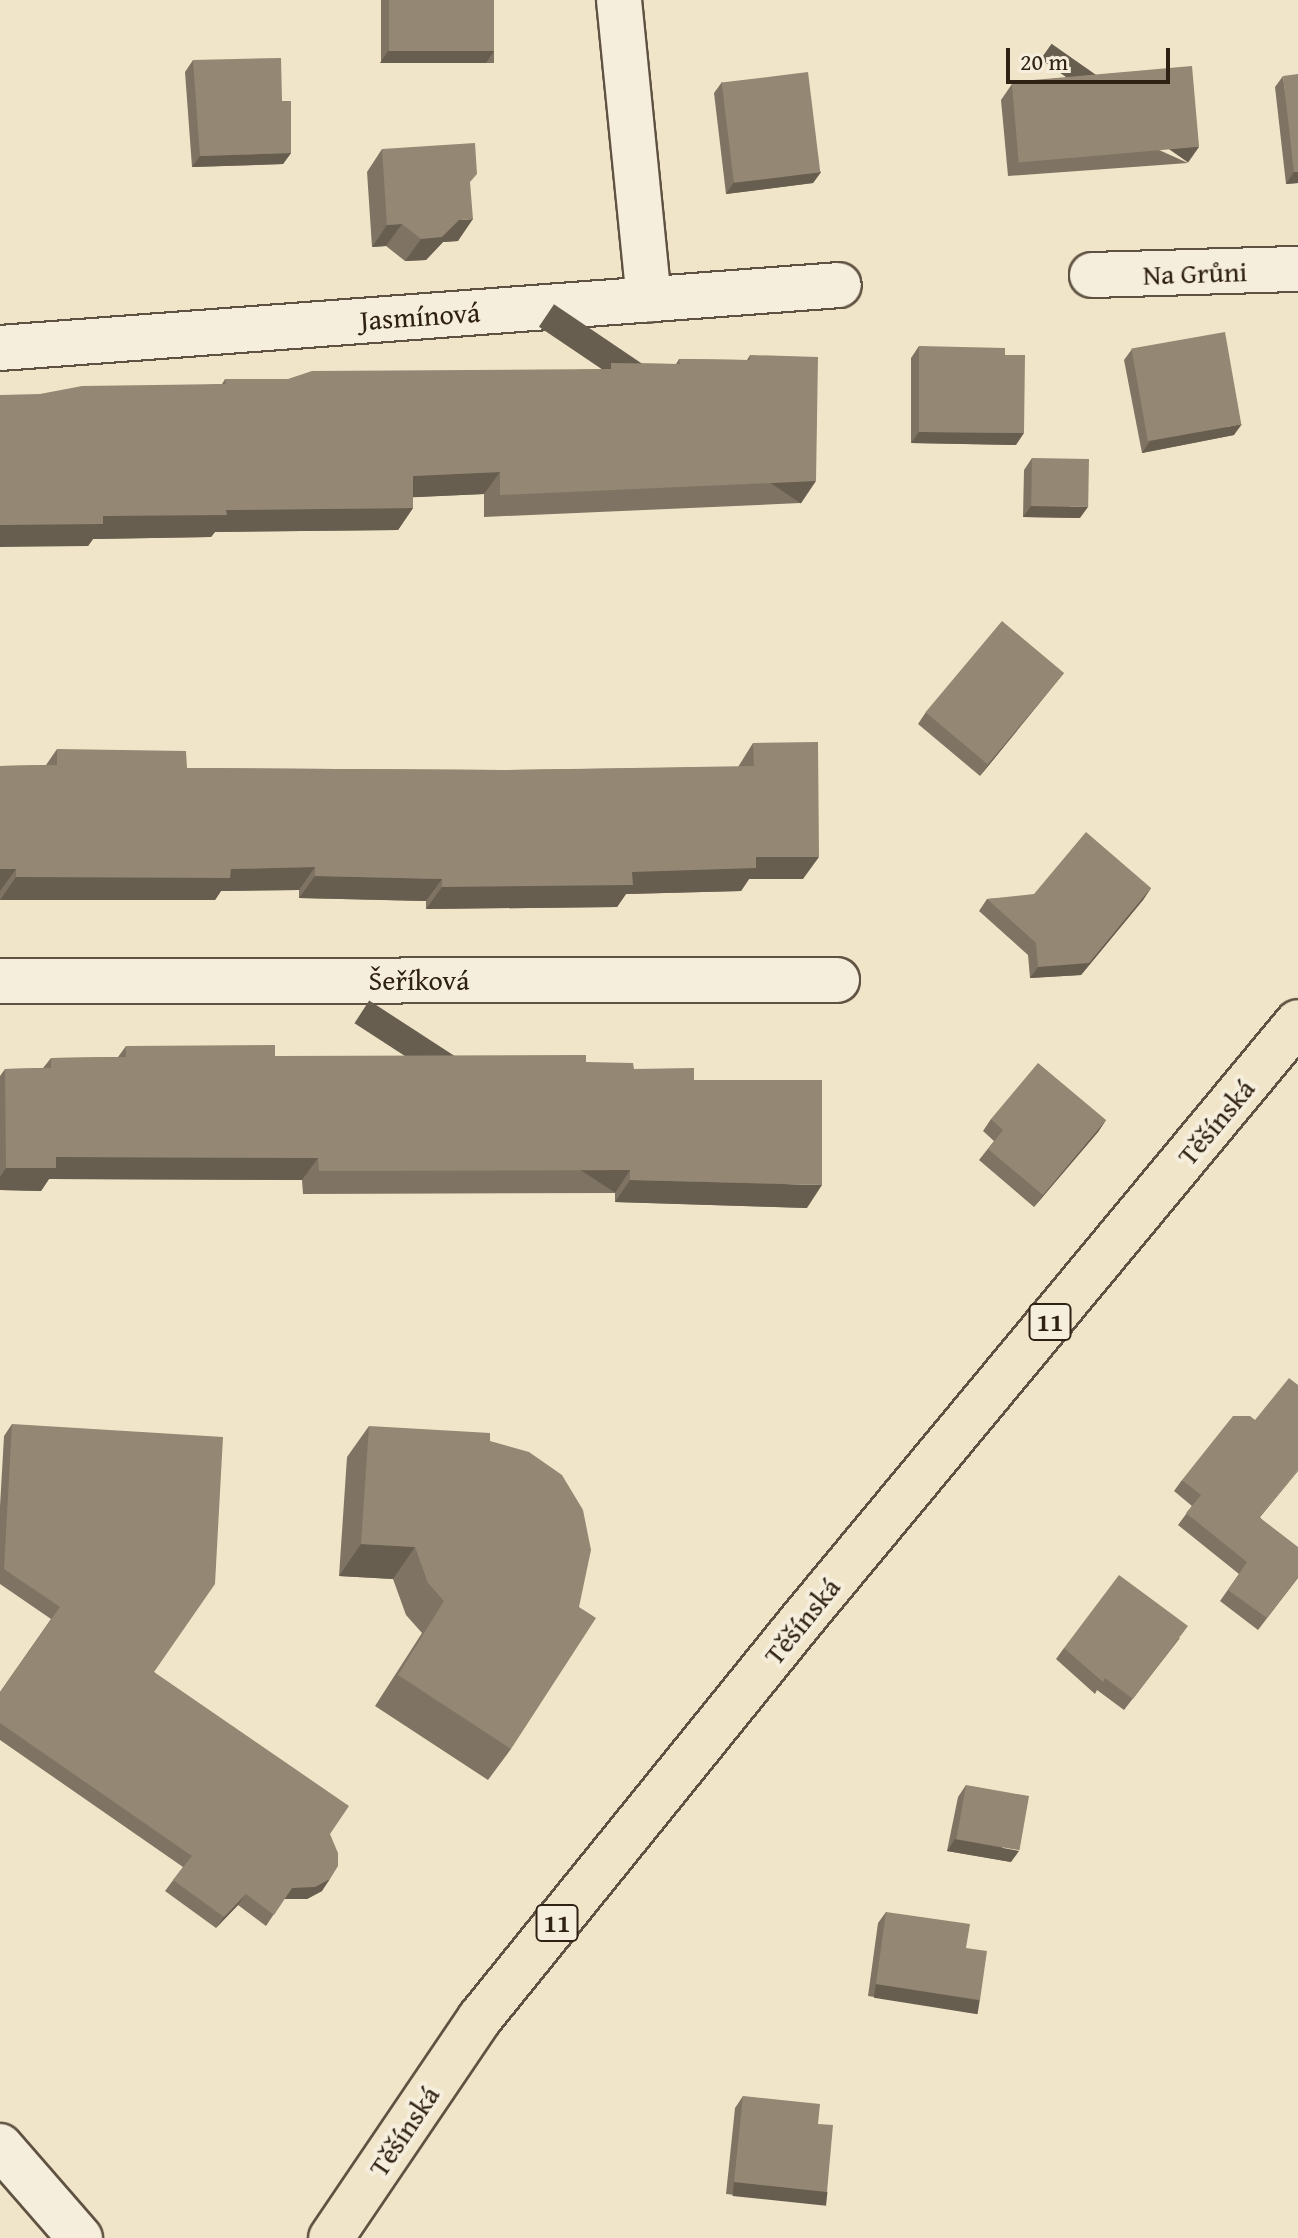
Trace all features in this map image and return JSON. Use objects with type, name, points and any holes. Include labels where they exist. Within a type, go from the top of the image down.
[{"type":"main road","name":"Těšínská","points":[[331,2238],[480,2018],[811,1609],[1298,1022]]},
{"type":"street","points":[[619,0],[649,299]]},
{"type":"street","name":"Na Grůni","points":[[1092,275],[1298,269]]},
{"type":"street","name":"Jasmínová","points":[[0,348],[839,285]]},
{"type":"street","name":"Šeříková","points":[[0,981],[837,980]]},
{"type":"street","points":[[0,2146],[80,2238]]},
{"type":"building","points":[[389,0],[494,0],[494,51],[389,51]]},
{"type":"building","points":[[281,58],[282,101],[291,101],[291,153],[200,156],[193,60]]},
{"type":"building","points":[[1192,66],[1199,147],[1019,162],[1012,82]]},
{"type":"building","points":[[808,72],[820,172],[734,183],[722,83]]},
{"type":"building","points":[[1298,74],[1298,172],[1294,172],[1283,76]]},
{"type":"building","points":[[475,143],[477,174],[470,182],[473,219],[459,220],[442,237],[421,239],[402,224],[387,225],[382,149]]},
{"type":"building","points":[[1225,332],[1241,425],[1148,441],[1131,348]]},
{"type":"building","points":[[919,346],[1005,348],[1005,355],[1025,355],[1024,433],[919,432]]},
{"type":"building","points":[[750,355],[818,357],[816,481],[500,495],[500,472],[413,476],[413,508],[226,510],[227,515],[103,516],[103,524],[0,525],[0,395],[40,394],[82,386],[226,384],[225,379],[288,379],[312,371],[611,369],[611,363],[680,364],[679,359],[750,360]]},
{"type":"building","points":[[1032,458],[1089,459],[1088,507],[1031,506]]},
{"type":"building","points":[[1002,621],[1064,673],[988,764],[926,712]]},
{"type":"building","points":[[818,742],[819,857],[756,857],[756,868],[632,872],[633,885],[442,887],[442,879],[315,876],[315,867],[231,869],[230,878],[16,877],[16,869],[0,869],[0,766],[57,765],[57,749],[186,751],[187,768],[503,770],[754,766],[753,743]]},
{"type":"building","points":[[1086,832],[1151,888],[1089,963],[1038,967],[1036,943],[987,899],[1034,894]]},
{"type":"building","points":[[275,1045],[275,1056],[586,1055],[586,1062],[633,1063],[634,1069],[694,1068],[694,1080],[822,1080],[822,1185],[630,1180],[630,1170],[319,1171],[318,1158],[56,1157],[56,1168],[6,1168],[5,1069],[51,1068],[51,1058],[126,1057],[126,1046]]},
{"type":"building","points":[[1038,1063],[1106,1120],[1043,1195],[988,1149],[1003,1130],[991,1119]]},
{"type":"building","points":[[1289,1378],[1298,1385],[1298,1470],[1259,1517],[1298,1547],[1298,1577],[1267,1618],[1228,1590],[1247,1562],[1186,1513],[1201,1495],[1182,1480],[1233,1416],[1250,1416],[1255,1420]]},
{"type":"building","points":[[12,1424],[223,1437],[215,1584],[154,1672],[349,1806],[330,1834],[338,1853],[338,1866],[330,1879],[315,1887],[292,1888],[274,1915],[246,1894],[224,1917],[173,1880],[192,1856],[0,1723],[0,1692],[60,1607],[4,1569]]},
{"type":"building","points":[[369,1426],[490,1433],[490,1441],[529,1452],[562,1475],[583,1510],[591,1550],[579,1607],[596,1618],[511,1749],[398,1675],[444,1601],[428,1583],[415,1547],[361,1544]]},
{"type":"building","points":[[1119,1575],[1188,1626],[1133,1699],[1105,1678],[1103,1682],[1064,1648]]},
{"type":"building","points":[[966,1785],[1029,1796],[1019,1850],[956,1839]]},
{"type":"building","points":[[886,1912],[970,1924],[966,1948],[987,1951],[980,2000],[876,1984]]},
{"type":"building","points":[[743,2096],[820,2104],[818,2124],[833,2125],[827,2192],[734,2182]]}]
